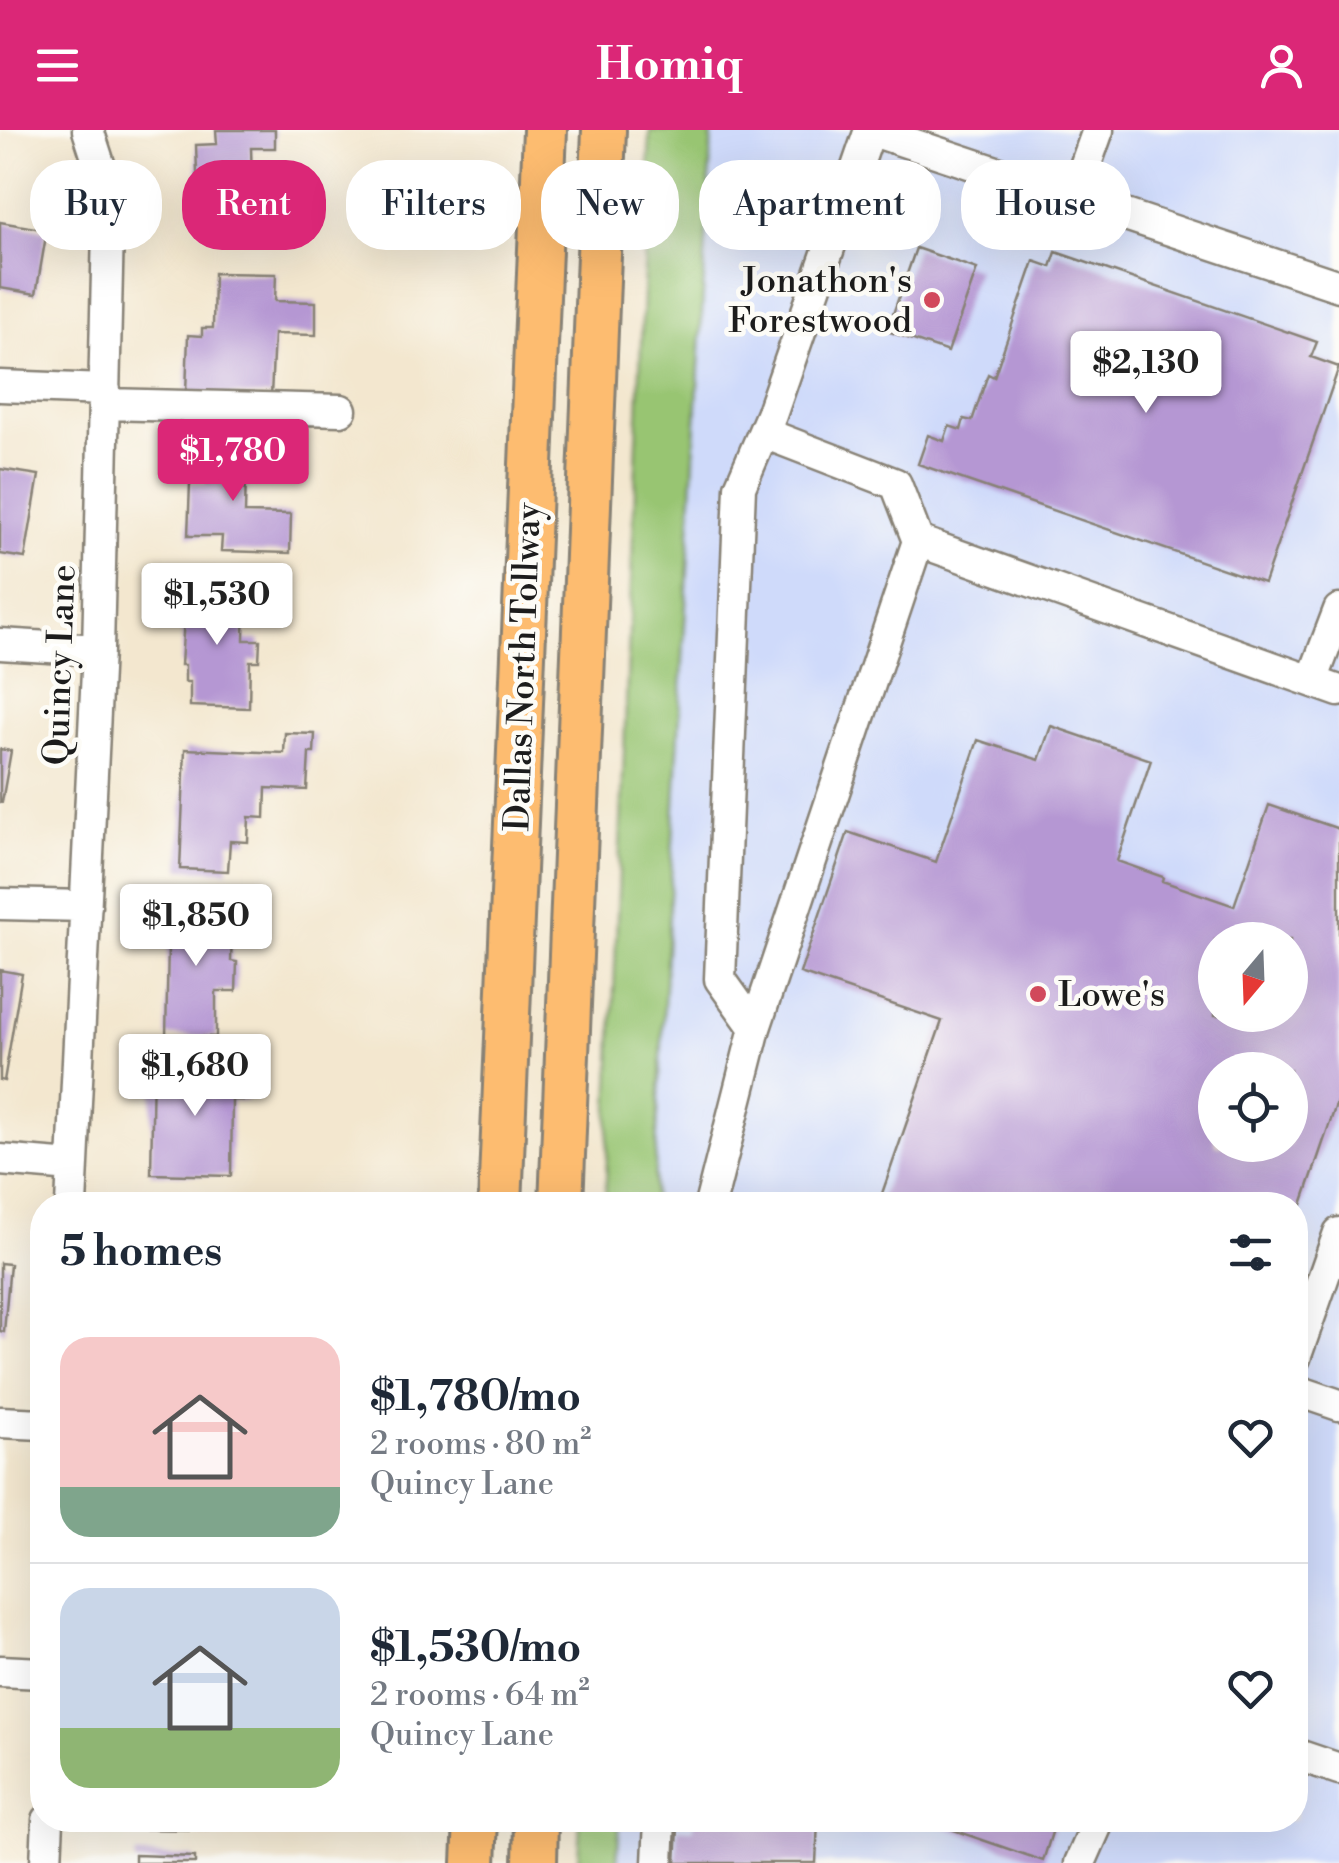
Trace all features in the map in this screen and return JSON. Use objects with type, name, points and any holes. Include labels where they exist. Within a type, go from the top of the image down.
[{"type":"highway","name":"Dallas North Tollway","points":[[501,1192],[545,130]]},
{"type":"highway","name":"Dallas North Tollway","points":[[561,1192],[604,130]]},
{"type":"highway","points":[[474,1863],[475,1832]]},
{"type":"highway","points":[[535,1863],[536,1832]]},
{"type":"street","name":"Quincy Lane","points":[[71,1192],[98,650],[108,229],[101,170],[88,130]]},
{"type":"street","points":[[754,1028],[720,978],[740,487],[764,433],[870,130],[961,161]]},
{"type":"street","points":[[1082,160],[1088,133]]},
{"type":"street","points":[[1131,219],[1339,286]]},
{"type":"street","points":[[0,386],[105,397],[341,410]]},
{"type":"street","points":[[713,1192],[754,1028],[918,542],[896,484],[764,433]]},
{"type":"street","points":[[918,542],[1326,686],[1338,616]]},
{"type":"street","points":[[0,644],[98,650]]},
{"type":"street","points":[[0,904],[86,906]]},
{"type":"street","points":[[0,1160],[72,1166]]},
{"type":"street","points":[[1308,1321],[1339,1233]]},
{"type":"street","points":[[1308,1395],[1339,1406]]},
{"type":"street","points":[[0,1422],[30,1423]]},
{"type":"street","points":[[0,1670],[30,1672]]},
{"type":"street","points":[[1308,1758],[1339,1769]]},
{"type":"street","points":[[46,1863],[47,1832]]},
{"type":"street","points":[[658,1863],[659,1832]]},
{"type":"street","points":[[1080,1863],[1094,1832]]},
{"type":"shaded area","points":[[712,130],[1339,130],[1339,1863],[617,1863],[619,1832],[1308,1832],[1308,1192],[654,1192],[705,250],[941,250],[941,160],[710,160]]},
{"type":"green space","points":[[650,130],[712,130],[710,160],[699,160],[699,250],[705,250],[654,1192],[606,1192],[645,250],[679,250],[679,160],[649,160]]},
{"type":"green space","points":[[579,1832],[619,1832],[617,1863],[578,1863]]},
{"type":"building","points":[[216,130],[275,130],[275,148],[251,148],[251,160],[197,160],[196,145],[217,144]]},
{"type":"building","points":[[0,222],[30,227],[30,250],[44,250],[36,294],[0,288]]},
{"type":"building","name":"Jonathon's Forestwood","points":[[915,250],[977,269],[948,352],[887,331]]},
{"type":"building","points":[[1056,252],[1317,342],[1311,357],[1339,367],[1264,583],[918,464],[928,435],[944,441],[949,426],[961,430],[964,419],[972,421],[988,374],[994,377],[1034,261],[1051,267]]},
{"type":"building","points":[[214,273],[276,274],[275,301],[316,302],[316,335],[274,334],[271,396],[186,394],[188,335],[202,336],[202,328],[213,328]]},
{"type":"building","points":[[208,434],[247,435],[245,513],[291,514],[290,553],[221,551],[222,536],[188,536],[190,483],[207,484]]},
{"type":"building","points":[[0,469],[39,475],[25,558],[0,554]]},
{"type":"building","points":[[186,587],[245,588],[244,640],[260,640],[259,661],[250,661],[249,708],[190,706],[190,682],[185,682],[185,665],[181,665]]},
{"type":"building","name":"Lowe's","points":[[1051,726],[1151,760],[1117,861],[1163,877],[1162,881],[1234,906],[1269,805],[1339,829],[1339,1096],[1306,1192],[883,1192],[942,1021],[800,973],[848,832],[936,862],[978,740],[1039,760]]},
{"type":"building","points":[[285,733],[315,734],[314,753],[309,753],[307,790],[266,788],[265,818],[249,817],[248,842],[230,841],[228,871],[180,869],[185,749],[284,753]]},
{"type":"building","points":[[0,749],[11,751],[2,802],[0,802]]},
{"type":"building","points":[[169,901],[215,902],[214,934],[232,934],[231,961],[237,962],[236,991],[216,991],[216,1037],[166,1036]]},
{"type":"building","points":[[0,970],[22,974],[4,1081],[0,1080]]},
{"type":"building","points":[[153,1066],[248,1067],[248,1100],[232,1100],[231,1176],[151,1174]]},
{"type":"building","points":[[0,1263],[10,1264],[4,1332],[0,1331]]},
{"type":"building","points":[[678,1832],[817,1832],[816,1863],[676,1863]]},
{"type":"building","points":[[960,1832],[1052,1832],[1043,1861]]},
{"type":"building","points":[[135,1855],[195,1857],[195,1863],[135,1863]]},
{"type":"place","name":"Jonathon's Forestwood","points":[[932,300]]},
{"type":"place","name":"Lowe's","points":[[1038,994]]}]
